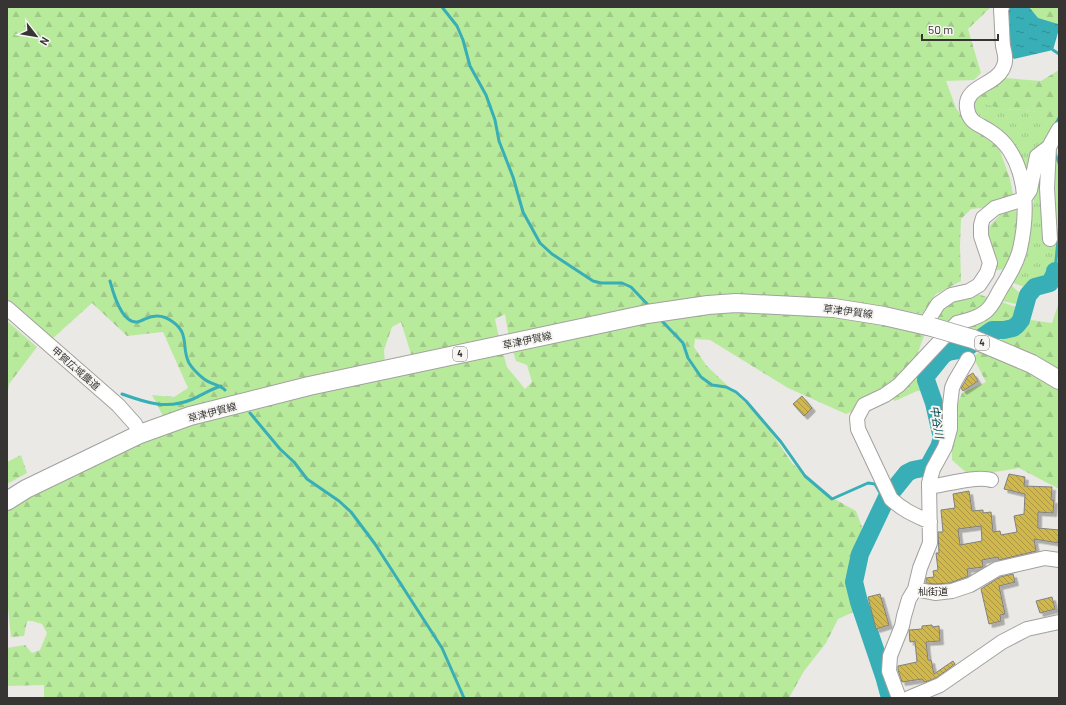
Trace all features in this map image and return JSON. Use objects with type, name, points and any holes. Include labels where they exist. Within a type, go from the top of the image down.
[{"type":"main road","name":"草津伊賀線","points":[[7,501],[26,489],[140,434],[190,416],[309,386],[647,314],[708,305],[736,303],[834,308],[884,316],[928,326],[973,339],[1032,364],[1059,380]]},
{"type":"street","points":[[930,522],[909,513],[900,507],[889,494],[858,429],[857,418],[864,406],[885,395],[899,385],[957,323],[975,319],[986,312],[1010,274],[1020,250],[1024,222],[1024,199],[1020,175],[1011,153],[1002,140],[991,131],[978,125],[971,119],[967,108],[967,99],[973,92],[1002,71],[1006,60],[1001,10],[1002,7]]},
{"type":"street","points":[[928,326],[938,304],[951,295],[969,291],[979,286],[987,273],[990,263],[981,236],[983,218],[995,208],[1024,199],[1030,190],[1037,156],[1049,147],[1059,129]]},
{"type":"street","points":[[1049,147],[1047,188],[1050,239]]},
{"type":"street","name":"甲賀広域農道","points":[[7,308],[118,405],[135,424],[140,434]]},
{"type":"street","points":[[915,589],[920,568],[930,543],[929,482],[933,469],[945,447],[950,429],[952,388],[968,359]]},
{"type":"street","points":[[929,487],[975,479],[987,478],[991,480]]},
{"type":"street","name":"杣街道","points":[[899,698],[889,671],[890,656],[902,626],[909,599],[915,589],[935,593],[952,591],[970,585],[997,569],[1045,558],[1059,560]]},
{"type":"street","points":[[909,698],[940,685],[1002,642],[1027,629],[1059,622]]},
{"type":"green space","points":[[7,7],[991,7],[968,29],[981,73],[974,80],[946,81],[956,108],[968,125],[984,133],[999,148],[1010,179],[1017,214],[1015,249],[1006,269],[991,271],[985,231],[1000,215],[993,207],[971,209],[961,219],[961,281],[936,294],[922,314],[882,306],[904,322],[925,334],[916,357],[892,385],[865,405],[846,414],[788,388],[710,340],[695,339],[694,347],[706,365],[762,419],[792,463],[822,492],[856,511],[862,527],[860,570],[865,590],[860,609],[838,619],[826,643],[804,671],[789,698],[44,698],[44,685],[7,686],[7,648],[25,645],[32,653],[40,650],[47,633],[42,624],[27,621],[24,636],[11,637],[7,598],[7,507],[22,498],[168,432],[164,418],[152,395],[174,397],[188,388],[163,332],[127,336],[92,303],[52,339],[7,300]],"holes":[[[505,314],[509,338],[516,361],[527,365],[532,382],[525,389],[507,367],[502,349],[385,364],[384,350],[392,327],[401,322],[412,357],[499,338],[495,319]]]},
{"type":"green space","points":[[1022,7],[1059,7],[1059,30],[1030,19]]},
{"type":"green space","points":[[1059,70],[1059,117],[1053,135],[1047,142],[1043,140],[1042,113],[1026,110],[1003,109],[984,104],[981,95],[1005,78],[1041,81]]},
{"type":"green space","points":[[993,87],[1003,109],[1026,110],[1043,113],[1043,140],[1047,142],[1028,177],[1006,136],[991,123],[978,120],[970,113],[973,100]]},
{"type":"green space","points":[[1056,151],[1059,155],[1059,271],[1047,283],[1041,280],[1032,290],[1013,283],[1012,286],[1025,298],[1021,305],[1002,301],[1027,210],[1033,206],[1038,175],[1045,161]]},
{"type":"green space","points":[[976,293],[989,298],[988,306],[953,324],[937,320],[944,308],[963,296]]},
{"type":"green space","points":[[1002,302],[1018,308],[1004,326],[980,333],[959,326],[982,319]]},
{"type":"green space","points":[[1059,302],[1059,373],[1042,359],[1000,340],[1031,320],[1052,323]]},
{"type":"green space","points":[[7,321],[37,347],[9,384],[7,399]]},
{"type":"green space","points":[[945,339],[964,345],[940,363],[929,376],[927,391],[917,391],[895,401],[892,399],[897,391]]},
{"type":"green space","points":[[982,350],[1059,383],[1059,489],[1019,468],[970,476],[952,460],[952,418],[962,393],[986,382],[973,357]]},
{"type":"green space","points":[[21,455],[27,473],[7,484],[7,462]]},
{"type":"water","points":[[1005,7],[1029,7],[1038,18],[1058,24],[1059,29],[1053,50],[1014,59],[1008,51]]},
{"type":"building","points":[[973,373],[978,381],[963,391],[961,388],[968,376]]},
{"type":"building","points":[[802,396],[812,408],[804,416],[793,404]]},
{"type":"building","points":[[1009,474],[1025,477],[1024,486],[1052,487],[1051,500],[1054,500],[1053,513],[1038,512],[1038,528],[1059,530],[1059,543],[1034,539],[1036,551],[999,560],[998,557],[982,560],[983,567],[967,569],[968,576],[950,583],[926,583],[926,578],[934,577],[933,571],[938,570],[936,553],[939,553],[938,532],[943,532],[941,510],[955,508],[953,494],[969,491],[972,511],[983,510],[983,513],[991,512],[993,532],[1000,531],[1001,535],[1017,532],[1014,516],[1024,514],[1025,494],[1004,489]],"holes":[[[981,526],[982,541],[960,545],[958,529]]]},
{"type":"building","points":[[1013,574],[1015,582],[999,586],[1005,614],[1000,615],[1001,621],[989,624],[981,589],[1000,577]]},
{"type":"building","points":[[880,594],[889,625],[876,629],[868,597]]},
{"type":"building","points":[[1052,597],[1055,609],[1040,613],[1036,601]]},
{"type":"building","points":[[932,625],[932,627],[939,626],[940,641],[926,642],[928,660],[931,660],[934,674],[953,661],[955,664],[936,678],[925,682],[922,679],[902,682],[898,666],[917,662],[915,641],[910,642],[909,630],[922,629],[922,626]]},
{"type":"waterway","points":[[442,7],[457,26],[463,40],[470,66],[486,95],[495,120],[499,141],[513,177],[523,212],[540,243],[552,254],[593,281],[601,283],[622,283],[631,287],[650,307]]},
{"type":"waterway","points":[[1053,50],[1059,54]]},
{"type":"waterway","name":"中谷川","points":[[1054,127],[1059,118]]},
{"type":"waterway","name":"中谷川","points":[[1055,154],[1059,163]]},
{"type":"waterway","name":"中谷川","points":[[1055,271],[1059,230]]},
{"type":"waterway","name":"中谷川","points":[[890,698],[854,582],[860,554],[886,499],[907,473],[913,470],[928,467],[939,447],[942,438],[926,376],[943,355],[948,352],[965,349],[992,330],[1004,330],[1013,328],[1017,325],[1021,320],[1028,295],[1035,287],[1050,283],[1055,271]]},
{"type":"waterway","points":[[110,281],[119,306],[126,318],[131,321],[139,322],[152,316],[159,316],[173,322],[182,331],[190,365],[204,379],[220,386],[225,390]]},
{"type":"waterway","points":[[660,319],[683,343],[688,358],[701,377],[712,385],[726,387],[736,392],[746,401],[781,442],[805,476],[832,499],[868,483],[875,484],[883,498]]},
{"type":"waterway","points":[[122,394],[140,400],[166,405],[193,399],[221,386]]},
{"type":"waterway","points":[[250,413],[280,449],[294,462],[307,479],[339,501],[351,512],[375,544],[442,648],[464,698]]}]
